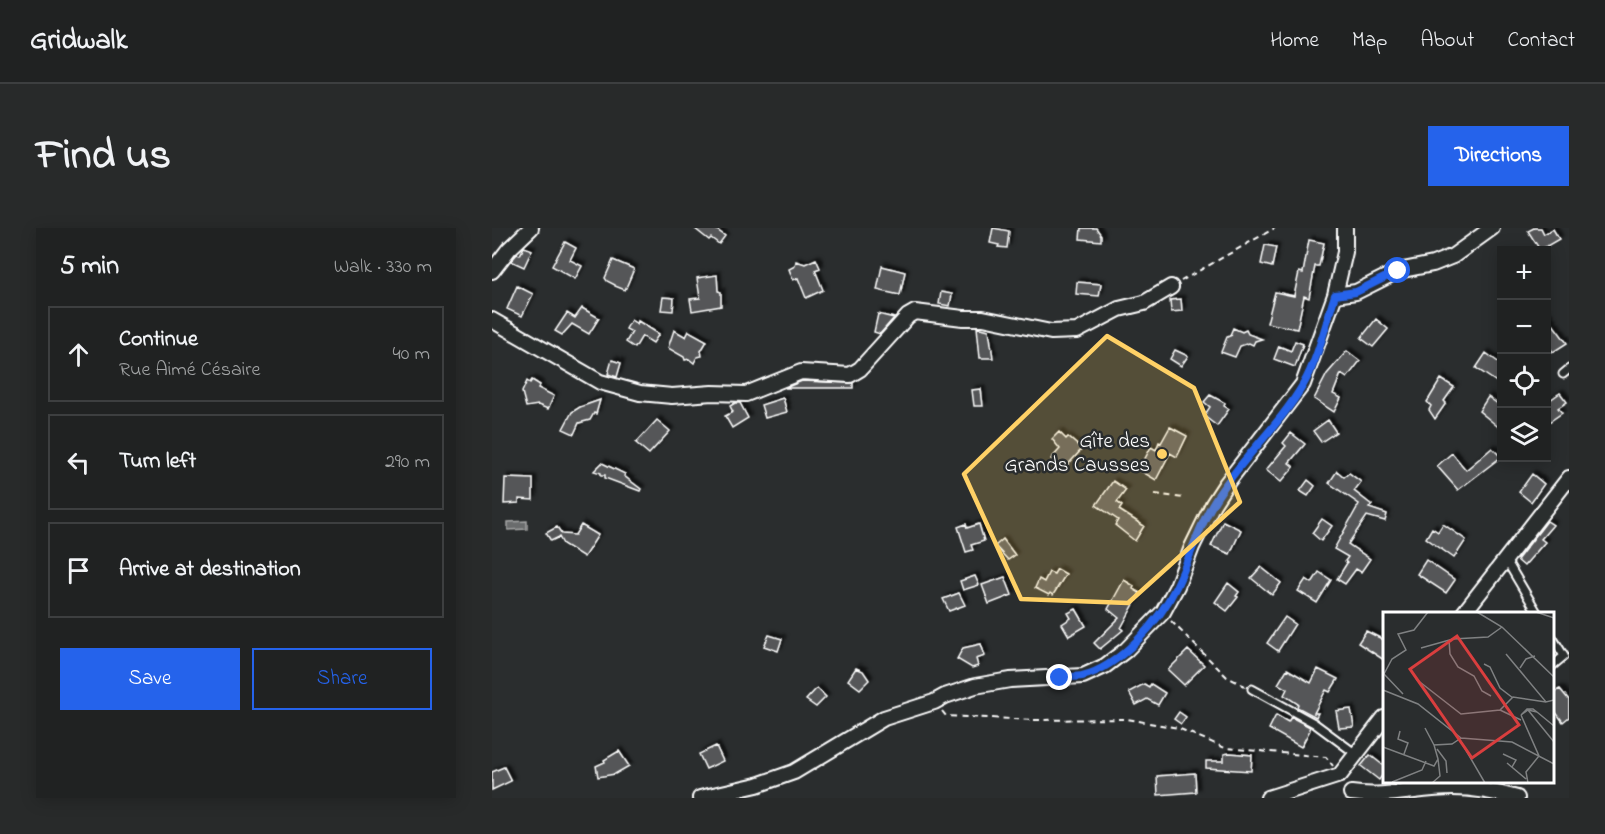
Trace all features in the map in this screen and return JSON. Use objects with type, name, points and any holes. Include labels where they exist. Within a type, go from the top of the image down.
[{"type":"street","points":[[492,271],[509,249],[531,228]]},
{"type":"street","points":[[700,798],[757,785],[794,772],[884,718],[934,702],[945,696],[1010,680],[1083,676],[1105,666],[1126,650],[1162,612],[1177,586],[1192,547],[1213,504],[1303,384],[1335,295],[1345,252],[1345,228]]},
{"type":"street","points":[[1335,295],[1356,292],[1398,271],[1433,264],[1453,256],[1492,228]]},
{"type":"street","points":[[492,320],[568,366],[600,382],[640,393],[672,396],[712,393],[746,394],[801,372],[850,375],[860,369],[908,316],[915,312],[983,318],[1051,332],[1077,331],[1119,309],[1144,303],[1172,287]]},
{"type":"street","points":[[1465,612],[1569,478]]},
{"type":"street","points":[[1268,798],[1340,775],[1383,719]]},
{"type":"street","points":[[1340,775],[1351,795],[1368,797],[1452,788],[1491,790],[1517,798]]},
{"type":"lane","points":[[1506,560],[1537,612]]},
{"type":"lane","points":[[1554,640],[1564,656],[1554,664]]},
{"type":"lane","points":[[1252,689],[1314,723],[1357,755]]},
{"type":"path","points":[[1172,287],[1275,228]]},
{"type":"path","points":[[1155,494],[1183,498]]},
{"type":"path","points":[[1162,612],[1227,677],[1252,689]]},
{"type":"path","points":[[934,702],[946,716],[1033,720],[1127,719],[1178,728],[1225,748],[1326,758],[1340,775]]},
{"type":"highlighted area","points":[[1107,336],[1194,388],[1240,502],[1128,603],[1021,599],[964,474]]},
{"type":"shaded area","points":[[527,521],[527,529],[508,530],[508,522]]},
{"type":"building","points":[[694,228],[719,228],[717,230],[725,236],[719,244],[711,238],[709,240]]},
{"type":"building","points":[[993,228],[1009,231],[1007,248],[990,243]]},
{"type":"building","points":[[1081,228],[1096,228],[1101,235],[1101,241],[1080,239]]},
{"type":"building","points":[[1541,228],[1544,234],[1553,229],[1559,239],[1547,246],[1537,246],[1528,231]]},
{"type":"building","points":[[1309,240],[1324,243],[1319,266],[1315,266],[1309,298],[1304,296],[1297,329],[1267,323],[1275,292],[1294,296],[1299,272],[1303,273]]},
{"type":"building","points":[[565,242],[576,248],[570,260],[582,266],[575,279],[552,266]]},
{"type":"building","points":[[1265,245],[1276,247],[1272,267],[1261,264]]},
{"type":"building","points":[[524,247],[532,250],[524,267],[511,261],[517,254],[520,255]]},
{"type":"building","points":[[816,259],[820,268],[815,270],[823,290],[806,298],[798,278],[793,280],[789,269],[795,266],[796,261],[805,264]]},
{"type":"building","points":[[613,260],[634,269],[625,290],[605,278]]},
{"type":"building","points":[[882,266],[905,272],[900,295],[877,290]]},
{"type":"building","points":[[717,275],[721,306],[692,311],[690,299],[700,298],[697,278]]},
{"type":"building","points":[[1077,282],[1101,284],[1099,296],[1076,294]]},
{"type":"building","points":[[517,286],[533,294],[522,316],[507,309]]},
{"type":"building","points":[[941,292],[952,294],[950,306],[939,304]]},
{"type":"building","points":[[663,297],[674,298],[673,311],[661,310]]},
{"type":"building","points":[[1181,299],[1182,311],[1171,312],[1170,300]]},
{"type":"building","points":[[582,308],[599,318],[589,334],[572,324],[562,335],[555,331],[567,313],[575,318]]},
{"type":"building","points":[[878,314],[894,318],[880,334],[874,332]]},
{"type":"building","points":[[1376,319],[1388,329],[1373,347],[1361,338]]},
{"type":"building","points":[[631,320],[637,324],[638,321],[659,334],[653,343],[642,336],[635,348],[626,342],[632,332],[626,329]]},
{"type":"building","points":[[1551,322],[1567,343],[1553,352],[1551,349]]},
{"type":"building","points":[[977,327],[989,330],[993,358],[980,358]]},
{"type":"building","points":[[1233,328],[1242,332],[1246,330],[1248,334],[1262,339],[1255,341],[1253,345],[1249,343],[1240,346],[1235,357],[1221,352],[1227,337],[1232,335],[1230,335]]},
{"type":"building","points":[[674,330],[686,337],[689,331],[707,341],[701,351],[702,356],[697,357],[694,363],[689,359],[685,360],[684,357],[668,348]]},
{"type":"building","points":[[1295,341],[1303,344],[1295,367],[1274,359],[1279,346],[1291,351]]},
{"type":"building","points":[[1175,350],[1188,356],[1181,366],[1170,359]]},
{"type":"building","points":[[1347,351],[1360,361],[1347,378],[1341,374],[1333,394],[1341,398],[1334,412],[1314,399],[1327,374]]},
{"type":"building","points":[[1486,353],[1497,361],[1497,382],[1476,368]]},
{"type":"building","points":[[612,360],[621,363],[617,377],[608,374]]},
{"type":"building","points":[[1441,379],[1454,387],[1435,419],[1429,410],[1431,406],[1427,402]]},
{"type":"building","points":[[532,380],[540,385],[538,388],[554,396],[548,409],[538,405],[526,407],[522,392],[527,381],[530,383]]},
{"type":"building","points":[[802,381],[853,383],[853,388],[785,388]]},
{"type":"building","points":[[981,389],[983,406],[974,406],[972,390]]},
{"type":"building","points":[[1560,393],[1567,402],[1558,408],[1562,413],[1551,421],[1551,408],[1551,399]]},
{"type":"building","points":[[1210,395],[1225,403],[1224,406],[1229,409],[1217,426],[1204,416],[1210,407],[1204,402]]},
{"type":"building","points":[[1488,397],[1497,403],[1497,426],[1479,411]]},
{"type":"building","points":[[783,398],[787,412],[765,418],[761,405]]},
{"type":"building","points":[[600,400],[596,414],[594,413],[590,420],[579,423],[574,434],[563,429],[572,412]]},
{"type":"building","points":[[740,403],[748,418],[732,428],[725,416],[733,412],[730,406]]},
{"type":"building","points":[[657,420],[670,431],[649,454],[636,443]]},
{"type":"building","points":[[1328,420],[1336,432],[1321,442],[1313,431]]},
{"type":"building","name":"Gîte des Grands Causses","points":[[1170,427],[1187,436],[1177,457],[1170,453],[1156,480],[1139,470],[1151,447],[1156,450]]},
{"type":"building","points":[[1059,432],[1082,449],[1063,470],[1051,459],[1060,449],[1052,439]]},
{"type":"building","points":[[1291,433],[1305,444],[1289,463],[1294,467],[1281,482],[1266,470],[1286,446],[1283,443]]},
{"type":"building","points":[[1492,448],[1497,453],[1497,460],[1458,490],[1437,466],[1452,453],[1466,470]]},
{"type":"building","points":[[602,463],[625,474],[624,476],[641,489],[640,491],[605,478],[605,475],[594,471]]},
{"type":"building","points":[[1337,471],[1344,477],[1349,473],[1361,482],[1354,491],[1372,505],[1369,508],[1387,514],[1385,521],[1367,516],[1348,544],[1370,559],[1361,572],[1356,569],[1345,584],[1337,579],[1348,557],[1334,549],[1359,504],[1329,483]]},
{"type":"building","points":[[1532,474],[1544,484],[1531,502],[1519,492]]},
{"type":"building","points":[[505,478],[533,479],[533,500],[519,499],[519,503],[504,504]]},
{"type":"building","points":[[1308,480],[1315,486],[1308,496],[1300,491]]},
{"type":"building","points":[[1113,481],[1126,490],[1117,502],[1122,506],[1119,510],[1144,526],[1135,541],[1115,525],[1118,520],[1096,505]]},
{"type":"building","points":[[1322,519],[1332,526],[1321,541],[1312,533]]},
{"type":"building","points":[[1223,521],[1241,530],[1230,554],[1211,546]]},
{"type":"building","points":[[1547,521],[1553,525],[1541,539],[1545,542],[1524,566],[1517,560]]},
{"type":"building","points":[[966,524],[967,528],[979,524],[984,541],[971,545],[973,550],[966,552],[958,527]]},
{"type":"building","points":[[1443,524],[1466,540],[1454,558],[1426,538],[1432,528],[1438,532]]},
{"type":"building","points":[[581,525],[598,535],[584,557],[563,544],[559,537],[551,541],[546,533],[557,527],[562,534],[575,535]]},
{"type":"building","points":[[1003,539],[1015,555],[1008,560],[995,546]]},
{"type":"building","points":[[1426,560],[1455,580],[1446,593],[1417,574]]},
{"type":"building","points":[[1261,567],[1281,583],[1272,595],[1251,578]]},
{"type":"building","points":[[1057,569],[1066,574],[1053,595],[1035,588],[1039,579],[1044,582],[1049,572],[1054,574]]},
{"type":"building","points":[[1319,572],[1331,580],[1317,603],[1298,591],[1306,579],[1312,583]]},
{"type":"building","points":[[975,576],[979,585],[963,590],[960,581]]},
{"type":"building","points":[[1005,577],[1012,595],[989,604],[982,585]]},
{"type":"building","points":[[1124,580],[1140,593],[1121,628],[1123,630],[1100,649],[1094,643],[1119,618],[1108,609]]},
{"type":"building","points":[[1228,583],[1239,592],[1236,596],[1238,597],[1227,611],[1215,602]]},
{"type":"building","points":[[959,593],[965,605],[949,611],[943,599]]},
{"type":"building","points":[[1076,609],[1086,626],[1069,636],[1062,624],[1071,618],[1068,613]]},
{"type":"building","points":[[1285,617],[1295,624],[1278,651],[1267,643]]},
{"type":"building","points":[[1366,631],[1383,640],[1383,659],[1358,643]]},
{"type":"building","points":[[769,635],[782,639],[778,651],[764,646]]},
{"type":"building","points":[[981,644],[985,656],[976,659],[978,666],[972,668],[957,659],[963,648]]},
{"type":"building","points":[[1188,650],[1204,665],[1184,685],[1168,670]]},
{"type":"building","points":[[856,668],[863,671],[869,680],[860,689],[848,680]]},
{"type":"building","points":[[1287,669],[1311,683],[1318,669],[1338,679],[1330,692],[1326,690],[1314,713],[1318,713],[1316,717],[1297,707],[1298,704],[1284,695],[1287,689],[1278,684]]},
{"type":"building","points":[[1144,684],[1149,687],[1151,684],[1165,693],[1158,705],[1147,699],[1136,705],[1129,692]]},
{"type":"building","points":[[817,688],[826,697],[816,707],[806,700]]},
{"type":"building","points":[[1560,689],[1569,700],[1569,717],[1563,722],[1554,710],[1554,692]]},
{"type":"building","points":[[1351,709],[1354,727],[1339,728],[1336,711]]},
{"type":"building","points":[[1179,712],[1186,717],[1181,724],[1174,719]]},
{"type":"building","points":[[1276,715],[1288,722],[1291,717],[1310,727],[1301,747],[1269,729]]},
{"type":"building","points":[[716,746],[723,761],[706,769],[699,754]]},
{"type":"building","points":[[619,751],[629,766],[615,774],[598,777],[596,766]]},
{"type":"building","points":[[1224,754],[1252,755],[1251,771],[1206,768],[1206,761],[1224,761]]},
{"type":"building","points":[[1370,755],[1383,765],[1383,774],[1379,780],[1361,766]]},
{"type":"building","points":[[504,767],[511,781],[492,790],[492,772]]},
{"type":"building","points":[[1195,773],[1196,792],[1158,795],[1157,776]]},
{"type":"place","name":"Gîte des Grands Causses","points":[[1162,454]]},
{"type":"route","points":[[1060,678],[1083,676],[1105,666],[1140,638],[1162,612],[1177,586],[1192,547],[1213,504],[1303,384],[1335,295],[1356,292],[1398,271]]}]
